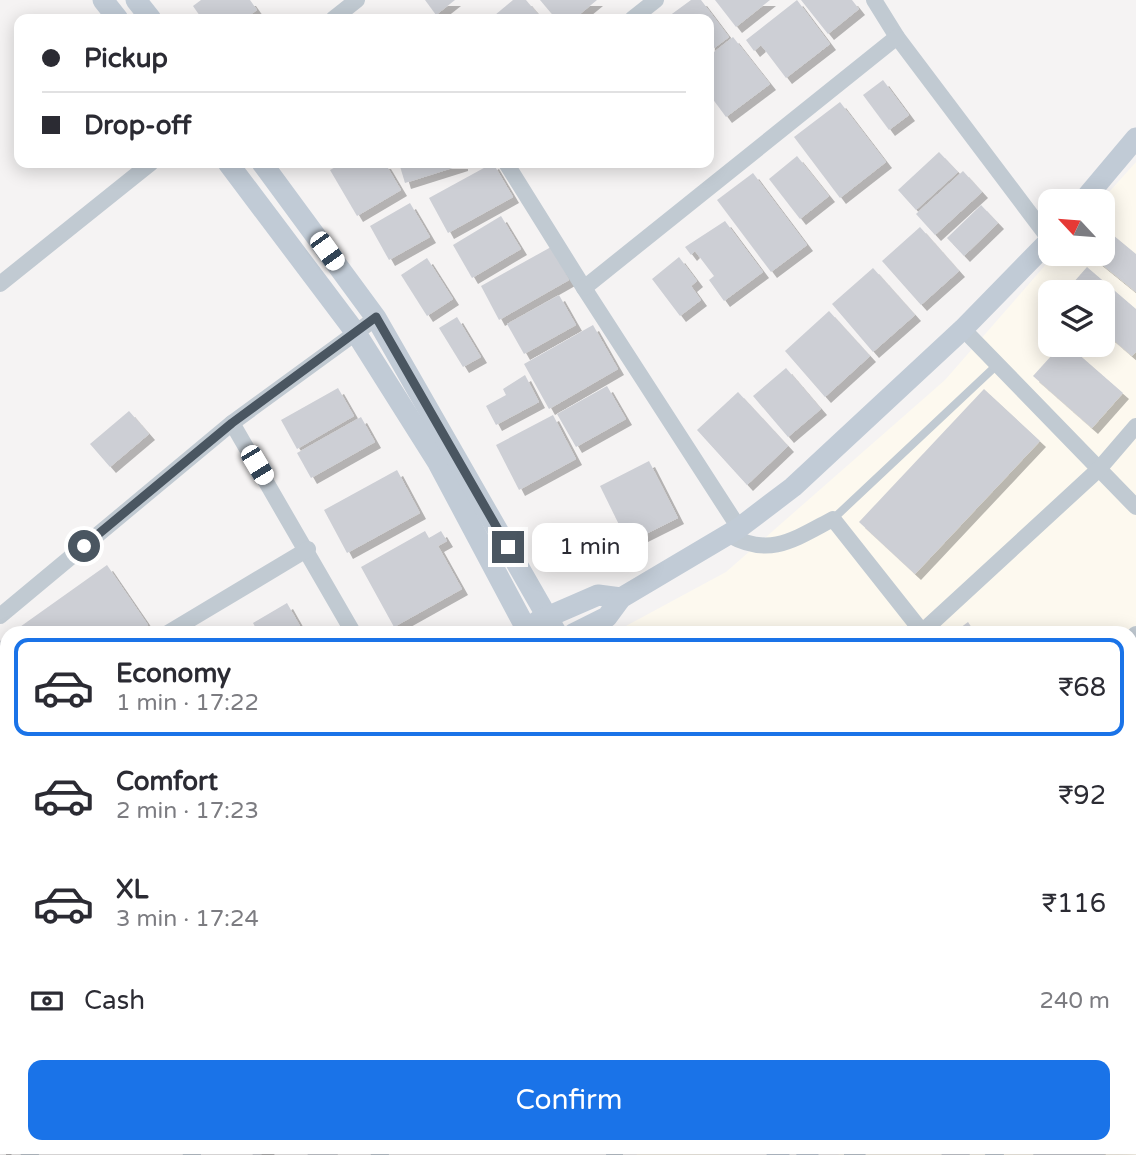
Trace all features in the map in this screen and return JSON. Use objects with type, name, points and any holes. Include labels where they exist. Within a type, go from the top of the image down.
[{"type":"main road","points":[[103,0],[114,14]]},
{"type":"main road","points":[[136,0],[147,14]]},
{"type":"main road","points":[[1093,189],[1136,138]]},
{"type":"main road","points":[[232,168],[356,333],[438,463],[522,626]]},
{"type":"main road","points":[[266,168],[376,317],[552,624],[598,595],[621,598]]},
{"type":"main road","points":[[589,626],[607,617],[621,598],[734,531],[793,487],[962,329],[1038,252]]},
{"type":"street","points":[[339,14],[357,0]]},
{"type":"street","points":[[638,14],[656,0]]},
{"type":"street","points":[[874,0],[897,37],[1038,224]]},
{"type":"street","points":[[583,288],[897,37]]},
{"type":"street","points":[[0,284],[145,168]]},
{"type":"street","points":[[509,168],[734,531],[748,545],[763,548],[789,542],[833,519],[917,626]]},
{"type":"street","points":[[0,616],[232,423],[376,317]]},
{"type":"street","points":[[962,329],[1136,507]]},
{"type":"street","points":[[232,423],[350,626]]},
{"type":"street","points":[[931,626],[1100,469],[1136,425]]},
{"type":"street","points":[[179,626],[307,549]]},
{"type":"lane","points":[[833,519],[998,364]]},
{"type":"shaded area","points":[[1136,162],[1136,626],[626,626],[726,572],[945,380],[1045,266],[1115,266],[1115,189],[1112,189]]},
{"type":"shaded area","points":[[637,1154],[720,1155],[637,1155]]},
{"type":"shaded area","points":[[838,1154],[1136,1154],[839,1155]]},
{"type":"building","points":[[201,0],[250,0],[257,10],[251,14],[199,14],[193,6]]},
{"type":"building","points":[[425,0],[455,0],[437,14]]},
{"type":"building","points":[[513,0],[526,0],[538,14],[496,14]]},
{"type":"building","points":[[540,0],[597,0],[580,14],[552,14]]},
{"type":"building","points":[[691,0],[701,0],[712,14],[672,14]]},
{"type":"building","points":[[715,0],[770,0],[736,27]]},
{"type":"building","points":[[797,0],[830,44],[786,78],[761,45],[754,51],[746,40]]},
{"type":"building","points":[[801,0],[852,0],[859,9],[828,34]]},
{"type":"building","points":[[714,17],[729,37],[714,48]]},
{"type":"building","points":[[733,37],[770,84],[726,117],[714,101],[714,52]]},
{"type":"building","points":[[883,80],[909,115],[889,130],[863,95]]},
{"type":"building","points":[[840,102],[886,162],[840,198],[794,137]]},
{"type":"building","points":[[939,152],[958,172],[916,210],[898,190]]},
{"type":"building","points":[[797,156],[829,196],[800,219],[769,179]]},
{"type":"building","points":[[388,168],[401,190],[357,216],[330,170]]},
{"type":"building","points":[[400,168],[452,168],[405,183]]},
{"type":"building","points":[[484,168],[496,168],[513,197],[448,233],[429,198]]},
{"type":"building","points":[[963,171],[982,192],[935,235],[916,214]]},
{"type":"building","points":[[753,173],[807,245],[771,272],[717,200]]},
{"type":"building","points":[[410,203],[430,237],[389,260],[370,226]]},
{"type":"building","points":[[981,205],[998,223],[964,256],[947,238]]},
{"type":"building","points":[[501,216],[521,249],[472,278],[453,245]]},
{"type":"building","points":[[725,221],[763,272],[724,301],[709,280],[714,276],[695,251],[691,255],[685,247]]},
{"type":"building","points":[[920,227],[959,271],[921,305],[882,261]]},
{"type":"building","points":[[1115,237],[1136,254],[1136,292],[1104,266],[1115,266]]},
{"type":"building","points":[[551,247],[569,280],[499,320],[481,286]]},
{"type":"building","points":[[679,257],[697,281],[691,286],[701,300],[680,316],[652,279]]},
{"type":"building","points":[[427,258],[453,299],[427,316],[401,275]]},
{"type":"building","points":[[1087,267],[1102,280],[1076,280]]},
{"type":"building","points":[[873,268],[915,315],[873,352],[832,304]]},
{"type":"building","points":[[1115,291],[1136,309],[1136,352],[1132,356],[1115,341]]},
{"type":"building","points":[[559,295],[576,325],[524,354],[507,324]]},
{"type":"building","points":[[829,311],[870,356],[825,397],[785,351]]},
{"type":"building","points":[[457,317],[481,357],[463,367],[439,328]]},
{"type":"building","points":[[593,325],[618,369],[549,409],[524,364]]},
{"type":"building","points":[[1050,357],[1082,357],[1123,393],[1092,428],[1033,376]]},
{"type":"building","points":[[786,368],[821,409],[788,437],[753,396]]},
{"type":"building","points":[[525,375],[539,402],[496,425],[486,406],[506,395],[503,389]]},
{"type":"building","points":[[607,386],[626,419],[576,447],[557,414]]},
{"type":"building","points":[[338,388],[354,416],[297,449],[281,420]]},
{"type":"building","points":[[984,389],[1040,441],[915,574],[859,522]]},
{"type":"building","points":[[738,392],[788,446],[747,485],[697,430]]},
{"type":"building","points":[[129,411],[149,434],[110,467],[90,444]]},
{"type":"building","points":[[553,415],[576,459],[519,490],[496,445]]},
{"type":"building","points":[[361,417],[375,442],[311,478],[297,453]]},
{"type":"building","points":[[649,461],[678,518],[628,543],[600,486]]},
{"type":"building","points":[[397,470],[420,513],[347,553],[324,510]]},
{"type":"building","points":[[425,531],[429,538],[441,531],[447,541],[438,546],[462,589],[393,626],[361,567]]},
{"type":"building","points":[[107,565],[148,625],[147,626],[21,626]]},
{"type":"building","points":[[287,603],[300,626],[255,626],[253,623]]},
{"type":"building","points":[[1033,1154],[1105,1155],[1034,1155]]},
{"type":"route","points":[[84,546],[232,423],[376,317],[508,547]]}]
